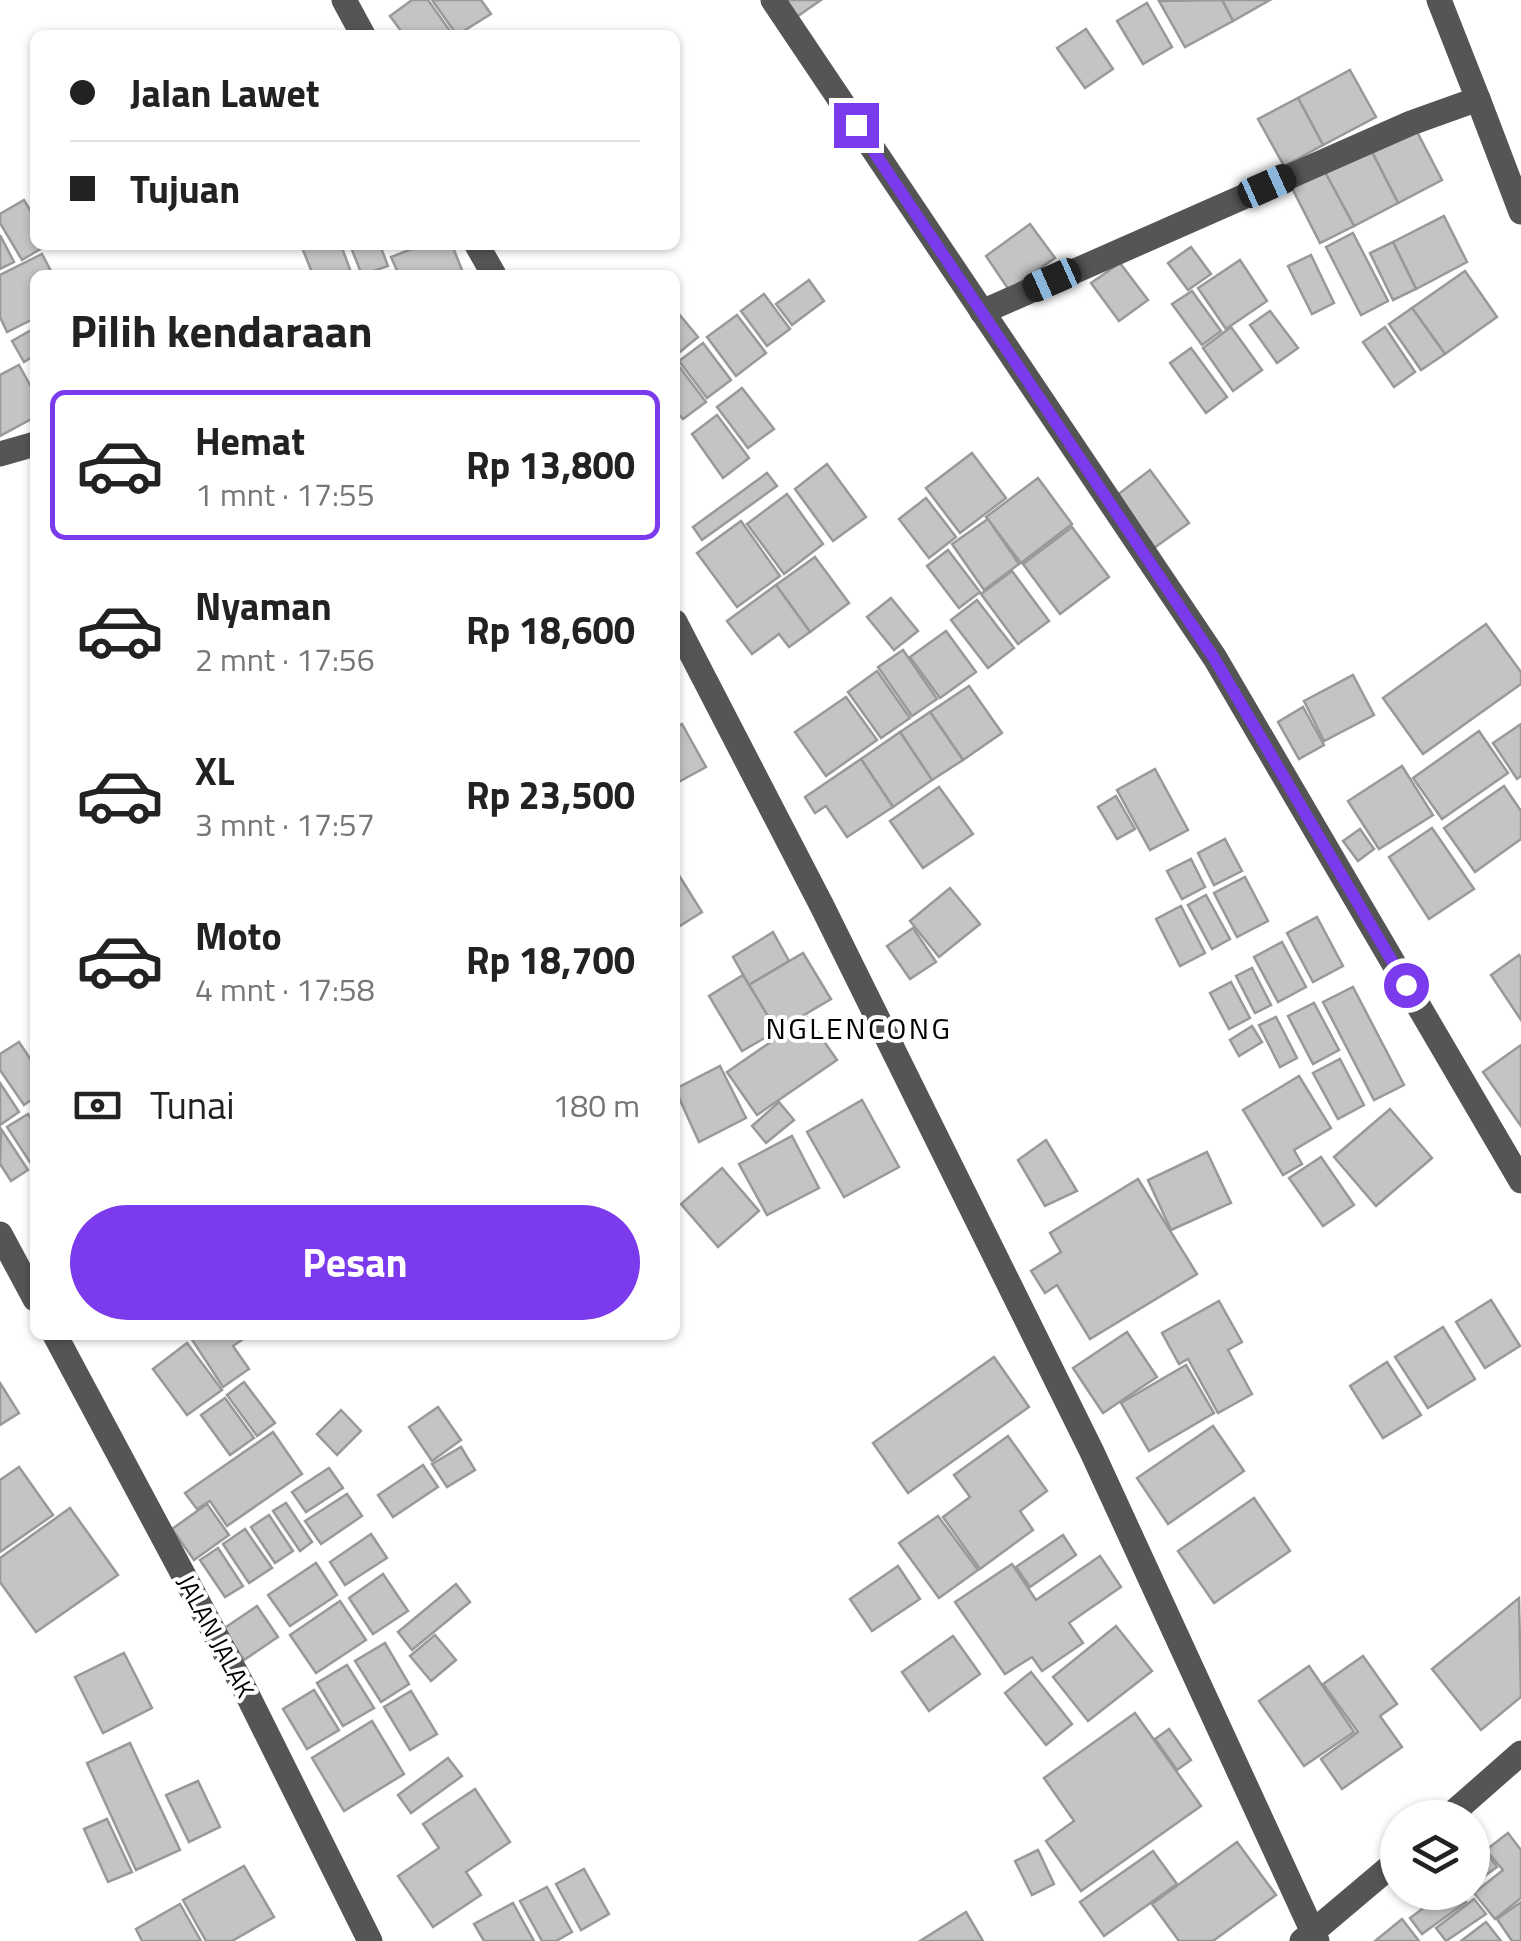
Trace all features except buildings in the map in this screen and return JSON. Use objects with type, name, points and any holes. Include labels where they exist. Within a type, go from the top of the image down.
[{"type":"street","points":[[344,0],[360,30]]},
{"type":"street","points":[[773,0],[1214,658],[1521,1181]]},
{"type":"street","points":[[1439,0],[1520,212]]},
{"type":"street","points":[[982,312],[1411,123],[1478,99]]},
{"type":"street","points":[[0,454],[30,445]]},
{"type":"street","points":[[680,632],[822,906],[1092,1452],[1311,1938],[1380,1876]]},
{"type":"street","points":[[0,1234],[30,1289]]},
{"type":"street","name":"JALAN JALAK","points":[[57,1340],[244,1688],[370,1941]]},
{"type":"street","points":[[1467,1800],[1521,1753]]},
{"type":"district","name":"NGLENCONG","points":[[859,1029]]},
{"type":"route","points":[[856,125],[1214,658],[1406,985]]}]
